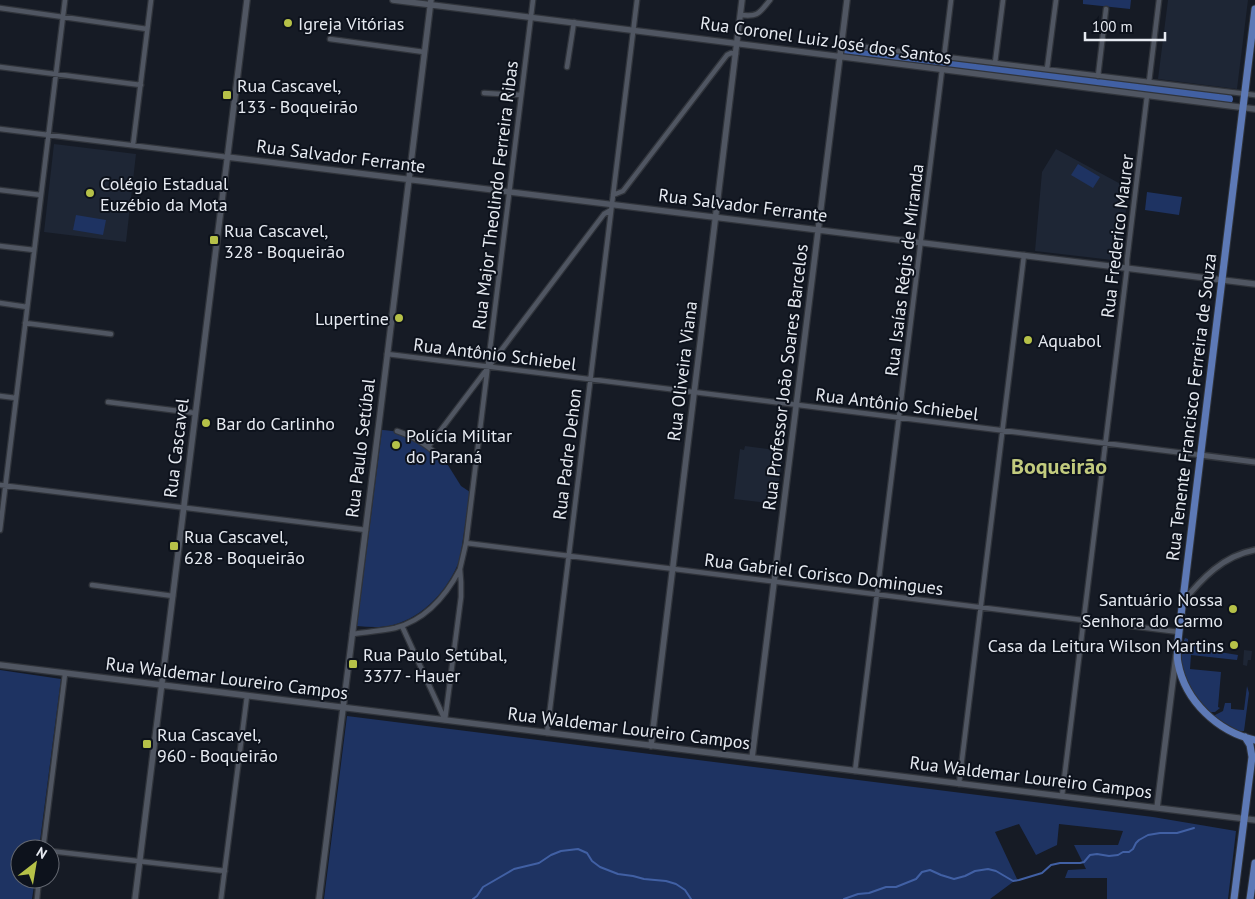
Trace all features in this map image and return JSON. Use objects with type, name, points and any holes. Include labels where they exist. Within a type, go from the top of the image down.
[{"type":"main road","name":"Rua Cascavel","points":[[135,899],[247,0]]},
{"type":"main road","name":"Rua Coronel Luiz José dos Santos","points":[[393,0],[430,2],[531,17],[1255,109]]},
{"type":"main road","name":"Rua Oliveira Viana","points":[[651,746],[742,0]]},
{"type":"main road","name":"Rua Professor João Soares Barcelos","points":[[752,758],[847,0]]},
{"type":"main road","name":"Rua Paulo Setúbal","points":[[319,899],[430,2]]},
{"type":"main road","name":"Rua Tenente Francisco Ferreira de Souza","points":[[1157,808],[1255,9]]},
{"type":"main road","name":"Rua Salvador Ferrante","points":[[227,157],[409,179],[612,207],[818,229],[1255,284]]},
{"type":"main road","points":[[1178,632],[1178,662],[1184,681],[1200,708],[1229,729],[1255,740]]},
{"type":"main road","name":"Rua Waldemar Loureiro Campos","points":[[0,666],[1255,820]]},
{"type":"main road","points":[[1234,899],[1252,757],[1250,745],[1245,737]]},
{"type":"main road","points":[[1250,899],[1255,863]]},
{"type":"street","points":[[0,530],[3,485],[16,398],[65,0]]},
{"type":"street","points":[[133,145],[151,0]]},
{"type":"street","name":"Rua Major Theolindo Ferreira Ribas","points":[[445,720],[461,597],[460,569],[466,543],[533,0]]},
{"type":"street","name":"Rua Padre Dehon","points":[[547,733],[637,0]]},
{"type":"street","points":[[740,15],[751,16],[758,14],[770,0]]},
{"type":"street","points":[[944,57],[951,0]]},
{"type":"street","points":[[995,63],[1003,0]]},
{"type":"street","points":[[1047,69],[1056,0]]},
{"type":"street","points":[[1149,82],[1159,0]]},
{"type":"street","points":[[0,8],[148,29]]},
{"type":"street","points":[[1098,76],[1106,9]]},
{"type":"street","points":[[567,67],[574,22]]},
{"type":"street","points":[[330,40],[424,52]]},
{"type":"street","name":"Rua Coronel Luiz José dos Santos","points":[[841,44],[1255,95]]},
{"type":"street","points":[[613,195],[623,191],[727,56],[731,53],[736,54]]},
{"type":"street","points":[[0,67],[141,84]]},
{"type":"street","name":"Rua Isaías Régis de Miranda","points":[[855,771],[942,70]]},
{"type":"street","points":[[484,93],[521,96]]},
{"type":"street","name":"Rua Frederico Maurer","points":[[1062,796],[1147,96]]},
{"type":"street","points":[[0,129],[227,157]]},
{"type":"street","points":[[0,190],[41,195]]},
{"type":"street","points":[[428,447],[604,214],[612,207]]},
{"type":"street","points":[[0,246],[34,250]]},
{"type":"street","points":[[959,784],[1024,255]]},
{"type":"street","points":[[0,303],[27,306]]},
{"type":"street","points":[[25,323],[111,334]]},
{"type":"street","name":"Rua Antônio Schiebel","points":[[387,354],[1255,462]]},
{"type":"street","points":[[0,396],[16,398]]},
{"type":"street","points":[[108,402],[196,413]]},
{"type":"street","points":[[397,431],[428,447],[443,461]]},
{"type":"street","points":[[3,485],[366,530]]},
{"type":"street","name":"Rua Gabriel Corisco Domingues","points":[[466,543],[1178,632]]},
{"type":"street","points":[[1182,603],[1199,583],[1221,563],[1236,555],[1255,550]]},
{"type":"street","points":[[352,634],[391,629],[402,626],[421,616],[437,603],[451,585],[460,569]]},
{"type":"street","points":[[92,585],[173,596]]},
{"type":"street","points":[[402,626],[445,720]]},
{"type":"street","points":[[44,839],[65,674]]},
{"type":"street","points":[[221,899],[247,696]]},
{"type":"street","points":[[60,852],[225,871]]},
{"type":"shaded area","points":[[1083,0],[1131,0],[1130,9],[1083,4]]},
{"type":"shaded area","points":[[1168,0],[1248,0],[1237,89],[1158,79]]},
{"type":"shaded area","name":"Colégio Estadual Euzébio da Mota","points":[[54,144],[136,154],[126,242],[44,232]]},
{"type":"shaded area","points":[[1056,149],[1128,188],[1121,261],[1035,251],[1042,172]]},
{"type":"shaded area","points":[[1078,164],[1100,177],[1093,188],[1071,175]]},
{"type":"shaded area","points":[[1147,192],[1182,197],[1179,215],[1145,210]]},
{"type":"shaded area","points":[[76,215],[106,220],[103,235],[73,230]]},
{"type":"shaded area","points":[[382,430],[398,432],[422,445],[443,464],[446,462],[461,486],[470,492],[460,559],[442,591],[425,609],[404,621],[384,627],[357,626]]},
{"type":"shaded area","points":[[745,446],[783,451],[776,504],[734,499],[740,449],[744,450]]},
{"type":"shaded area","points":[[1185,638],[1188,639],[1188,644],[1219,648],[1219,652],[1238,655],[1237,660],[1191,655],[1190,669],[1221,672],[1218,707],[1220,708],[1215,712],[1209,712],[1190,688],[1181,658]]},
{"type":"shaded area","points":[[1244,650],[1252,651],[1251,660],[1248,660],[1247,666],[1243,665]]},
{"type":"shaded area","points":[[0,670],[61,679],[40,839],[10,839],[10,889],[34,889],[32,899],[0,899]]},
{"type":"shaded area","points":[[1247,686],[1249,693],[1244,731],[1238,731],[1213,716],[1223,711],[1225,703],[1231,703],[1231,709],[1244,710]]},
{"type":"shaded area","points":[[347,716],[1153,817],[1236,831],[1228,899],[1107,899],[1107,878],[1065,878],[1068,870],[1086,869],[1074,845],[1118,845],[1123,831],[1059,824],[1057,845],[1036,855],[1019,824],[995,832],[1017,879],[990,899],[324,899]]},
{"type":"waterway","points":[[848,51],[1228,99]]},
{"type":"waterway","points":[[844,899],[886,887],[896,887],[916,879],[922,872],[930,870],[954,879],[975,871],[988,869],[996,871],[1013,881],[1019,880],[1042,873],[1051,865],[1084,862],[1090,855],[1109,856],[1129,852],[1139,840],[1148,835],[1177,833],[1194,828]]},
{"type":"waterway","points":[[473,899],[483,887],[514,869],[539,863],[561,851],[578,849],[587,853],[592,861],[600,867],[618,874],[676,884],[685,890],[691,899]]},
{"type":"place","name":"Igreja Vitórias","points":[[288,23]]},
{"type":"place","name":"Rua Cascavel, 133 - Boqueirão","points":[[227,95]]},
{"type":"place","name":"Colégio Estadual Euzébio da Mota","points":[[90,193]]},
{"type":"place","name":"Rua Cascavel, 328 - Boqueirão","points":[[214,240]]},
{"type":"place","name":"Lupertine","points":[[399,318]]},
{"type":"place","name":"Aquabol","points":[[1028,340]]},
{"type":"place","name":"Bar do Carlinho","points":[[206,423]]},
{"type":"place","name":"Polícia Militar do Paraná","points":[[396,445]]},
{"type":"place","name":"Rua Cascavel, 628 - Boqueirão","points":[[174,546]]},
{"type":"place","name":"Santuário Nossa Senhora do Carmo","points":[[1233,609]]},
{"type":"place","name":"Casa da Leitura Wilson Martins","points":[[1234,645]]},
{"type":"place","name":"Rua Paulo Setúbal, 3377 - Hauer","points":[[353,664]]},
{"type":"place","name":"Rua Cascavel, 960 - Boqueirão","points":[[147,744]]},
{"type":"district","name":"Boqueirão","points":[[1059,466]]}]
